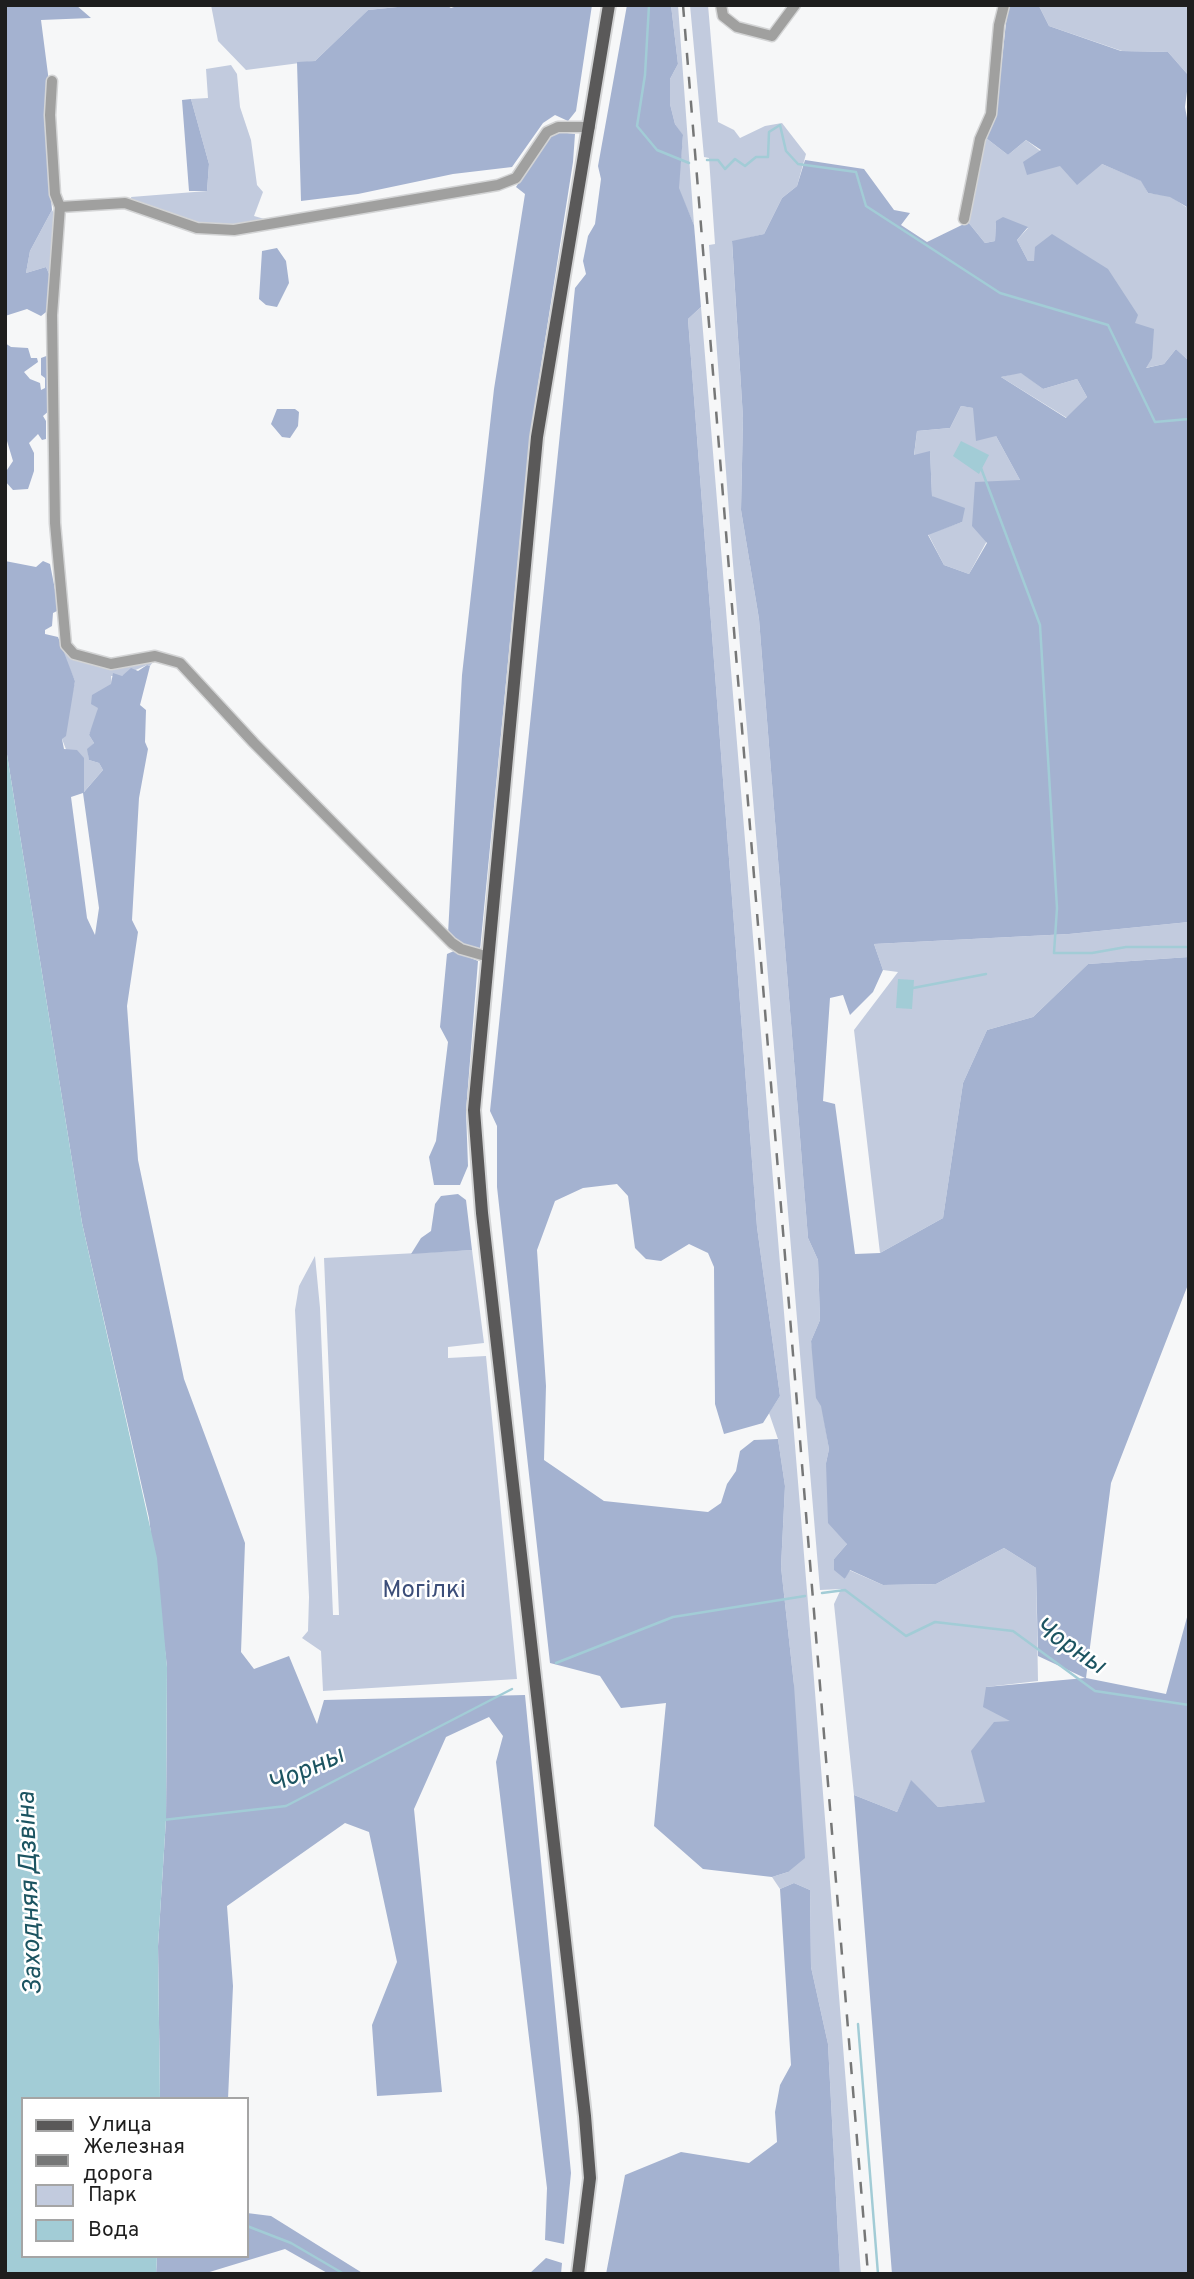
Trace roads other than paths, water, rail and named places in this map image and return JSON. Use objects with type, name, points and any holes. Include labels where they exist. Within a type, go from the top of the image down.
[{"type":"main road","points":[[578,2274],[590,2178],[586,2116],[482,1213],[474,1110],[537,436],[610,5]]},
{"type":"street","points":[[721,5],[723,16],[737,27],[772,36],[795,5]]},
{"type":"street","points":[[964,219],[980,139],[991,114],[999,25],[1004,5]]},
{"type":"street","points":[[52,81],[50,115],[55,194],[61,207],[52,315],[55,523],[66,645],[74,654],[111,664],[155,656],[180,663],[254,743],[452,943],[461,949],[489,957]]},
{"type":"street","points":[[61,207],[125,203],[197,228],[234,230],[498,185],[516,178],[547,132],[558,127],[590,127]]},
{"type":"water","points":[[961,441],[989,455],[979,474],[953,456]]},
{"type":"water","name":"Заходняя Дзвіна","points":[[5,742],[82,1223],[157,1558],[167,1667],[166,1819],[158,1946],[160,2097],[21,2097],[21,2258],[157,2258],[156,2274],[5,2274]]},
{"type":"water","points":[[898,979],[914,980],[912,1009],[896,1008]]},
{"type":"waterway","points":[[649,5],[645,75],[637,126],[657,150],[689,163]]},
{"type":"waterway","points":[[707,160],[718,160],[725,169],[735,159],[745,166],[756,157],[768,157],[769,132],[780,125],[786,151],[798,164],[856,172],[866,206],[1000,293],[1108,325],[1155,422],[1189,419]]},
{"type":"waterway","points":[[981,468],[1040,625],[1057,908],[1054,953],[1092,953],[1126,947],[1189,947]]},
{"type":"waterway","points":[[913,988],[986,974]]},
{"type":"waterway","name":"Чорны","points":[[822,1593],[845,1590],[906,1636],[935,1622],[1013,1631],[1095,1691],[1189,1705]]},
{"type":"waterway","name":"Чорны","points":[[556,1663],[673,1617],[805,1596]]},
{"type":"waterway","name":"Чорны","points":[[163,1820],[286,1806],[512,1689]]},
{"type":"waterway","points":[[858,2024],[878,2274]]},
{"type":"waterway","points":[[248,2226],[291,2243],[344,2274]]},
{"type":"railway","points":[[683,5],[868,2274]]},
{"type":"park label","name":"Могілкі","points":[[424,1592]]}]
